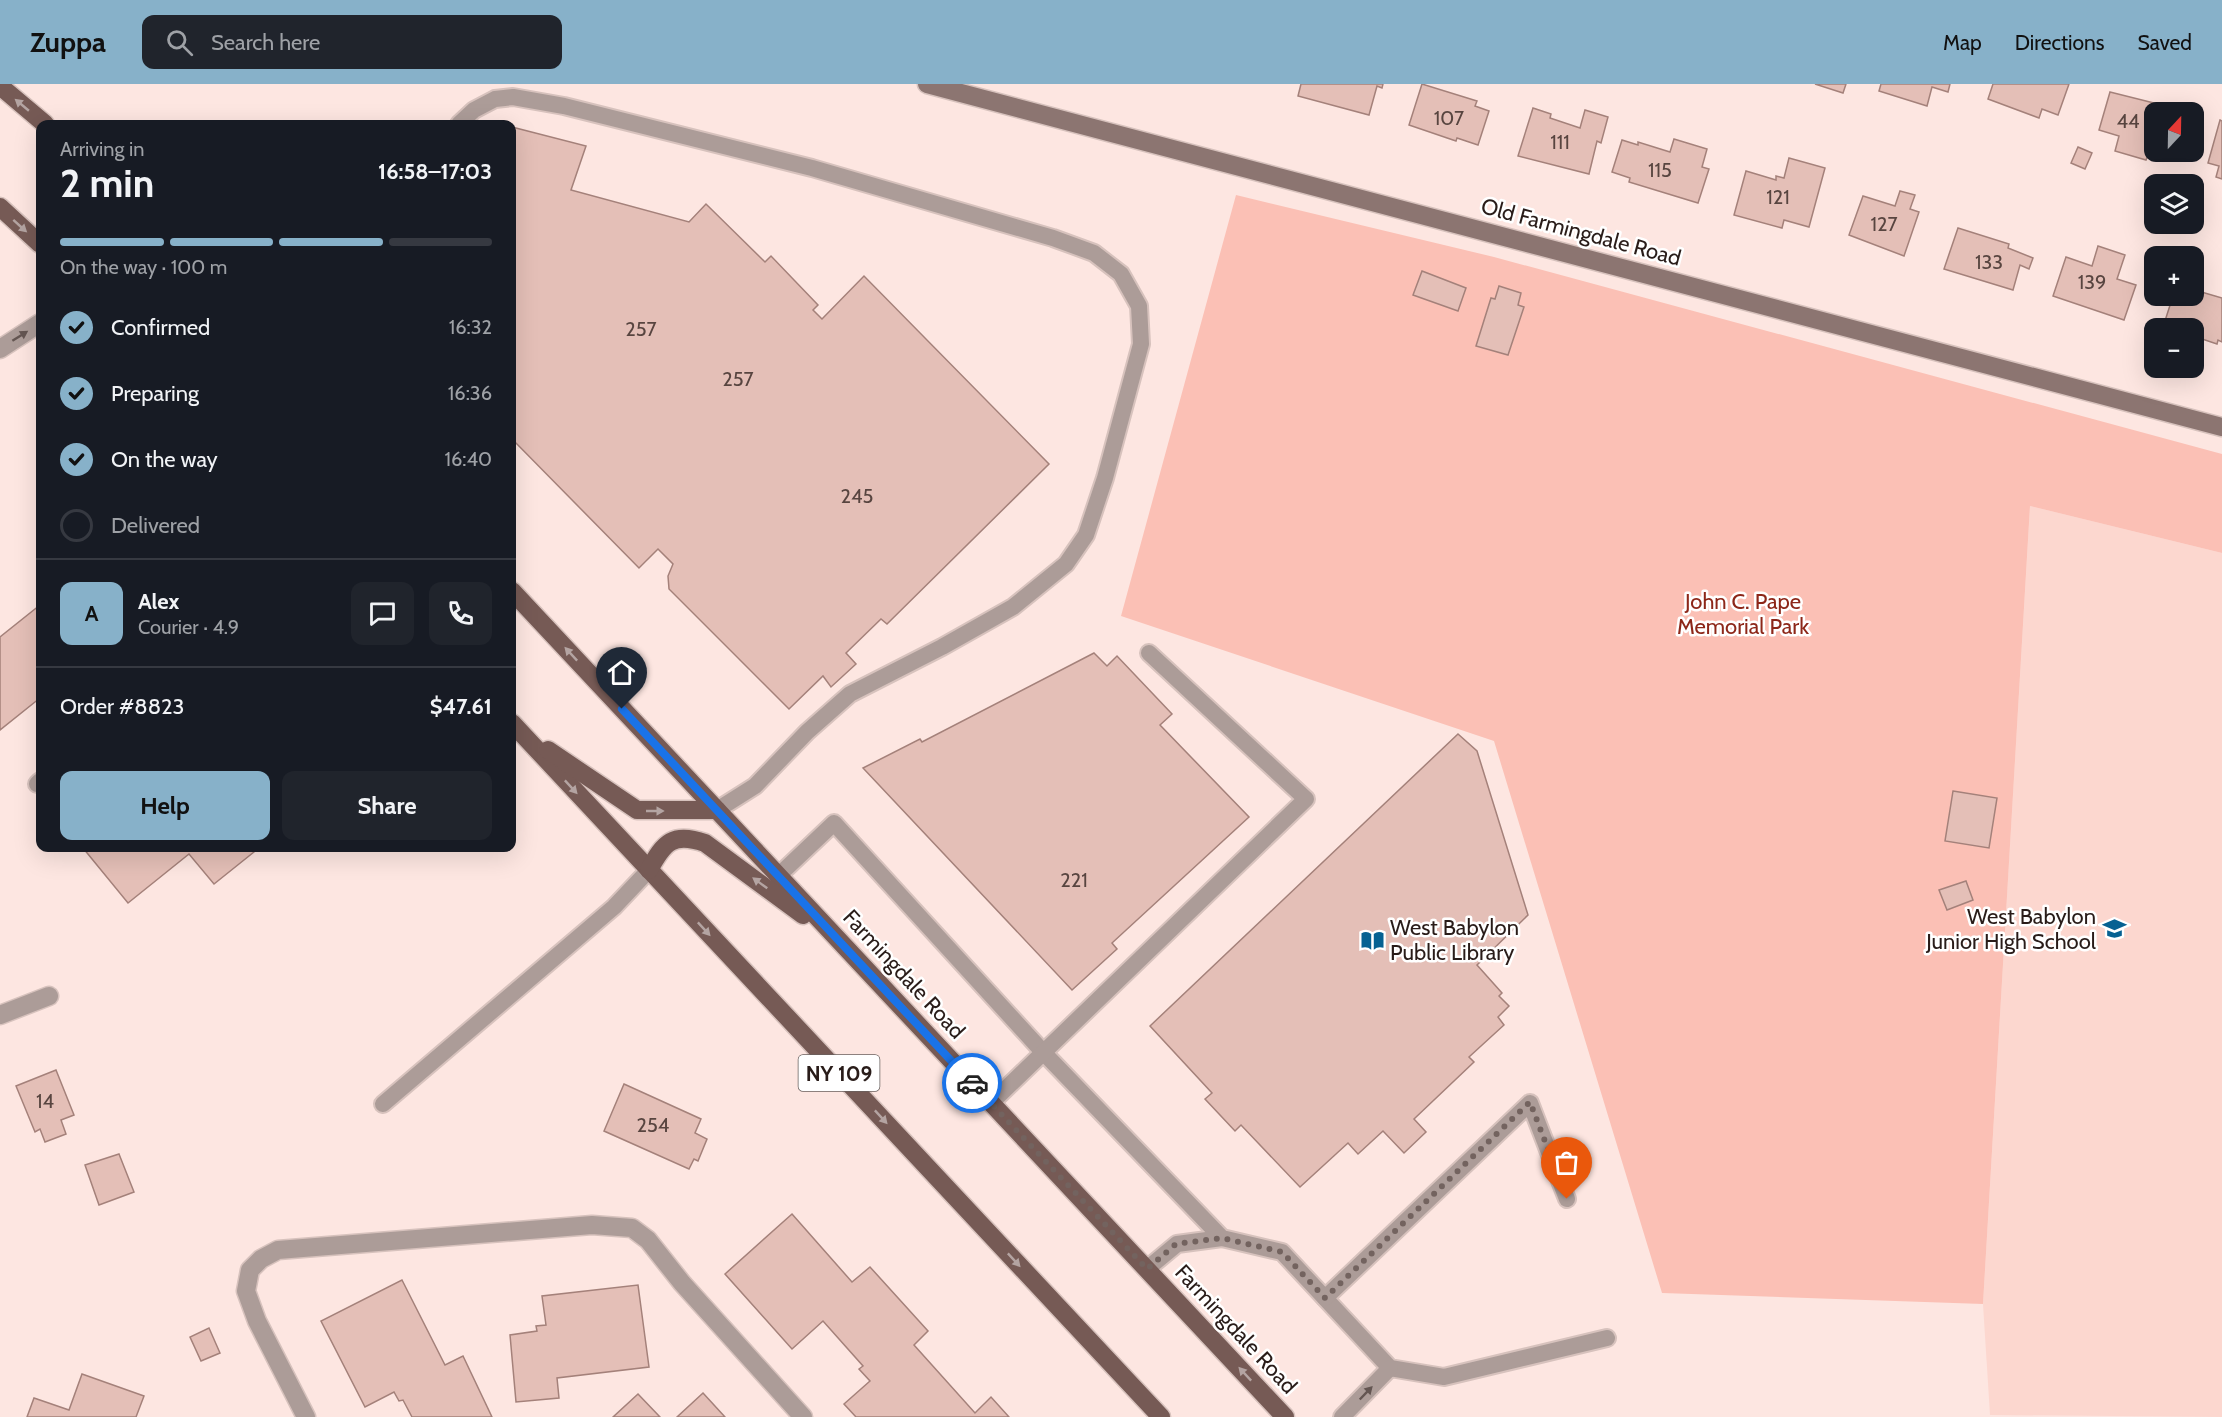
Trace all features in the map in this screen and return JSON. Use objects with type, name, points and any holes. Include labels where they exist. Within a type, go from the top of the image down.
[{"type":"main road","points":[[0,87],[40,120]]},
{"type":"main road","points":[[0,207],[36,240]]},
{"type":"main road","name":"Farmingdale Road","points":[[516,595],[1285,1417]]},
{"type":"main road","points":[[516,727],[637,810],[717,810]]},
{"type":"main road","name":"NY 109","points":[[516,728],[1161,1417]]},
{"type":"main road","points":[[649,870],[667,843],[678,838],[691,838],[705,843],[841,942]]},
{"type":"street","name":"Old Farmingdale Road","points":[[927,84],[2222,427]]},
{"type":"street","points":[[0,349],[36,326]]},
{"type":"street","points":[[0,1015],[50,996]]},
{"type":"street","points":[[306,1417],[257,1321],[246,1291],[250,1270],[261,1259],[278,1250],[592,1225],[632,1228],[648,1240],[682,1283],[803,1417]]},
{"type":"lane","points":[[463,120],[474,110],[495,99],[513,97],[564,106],[812,168],[1053,238],[1094,253],[1121,274],[1139,306],[1141,344],[1105,478],[1086,535],[1066,564],[1013,607],[942,647],[850,693],[807,732],[754,786],[717,810]]},
{"type":"lane","points":[[991,1103],[1306,799],[1149,653]]},
{"type":"lane","points":[[778,876],[834,823],[1043,1052],[1222,1238]]},
{"type":"lane","points":[[383,1104],[614,907],[649,870]]},
{"type":"lane","points":[[1325,1298],[1530,1102],[1567,1199]]},
{"type":"lane","points":[[1147,1269],[1176,1244],[1222,1238],[1282,1252],[1390,1368],[1444,1377],[1607,1338]]},
{"type":"lane","points":[[1342,1417],[1390,1368]]},
{"type":"shaded area","name":"West Babylon Junior High School","points":[[2030,506],[2222,553],[2222,1417],[1990,1415],[1983,1304]]},
{"type":"green space","name":"John C. Pape Memorial Park","points":[[1236,195],[1494,257],[2222,454],[2222,553],[2030,506],[1983,1304],[1662,1293],[1494,741],[1121,616]]},
{"type":"building","points":[[1301,84],[1383,84],[1382,88],[1377,86],[1369,115],[1298,96]]},
{"type":"building","points":[[1422,84],[1477,101],[1475,106],[1489,111],[1478,145],[1457,138],[1456,141],[1409,125]]},
{"type":"building","points":[[1815,84],[1846,84],[1843,93]]},
{"type":"building","points":[[1881,84],[1950,84],[1948,92],[1932,87],[1927,106],[1879,91]]},
{"type":"building","points":[[1993,84],[2069,84],[2058,115],[2042,109],[2039,118],[1988,99]]},
{"type":"building","points":[[2110,92],[2150,102],[2144,102],[2144,159],[2115,151],[2119,136],[2099,130]]},
{"type":"building","points":[[1533,108],[1551,114],[1550,118],[1580,128],[1585,110],[1608,117],[1601,143],[1597,141],[1589,174],[1518,156]]},
{"type":"building","points":[[2220,120],[2222,121],[2222,179],[2216,177],[2219,166],[2208,163]]},
{"type":"building","points":[[516,128],[586,146],[571,190],[689,222],[706,204],[765,262],[771,256],[818,305],[813,310],[822,319],[864,276],[1049,464],[887,624],[881,619],[846,653],[856,664],[831,687],[823,676],[789,709],[669,589],[668,576],[673,564],[658,549],[639,568],[516,443]]},
{"type":"building","points":[[1674,139],[1707,149],[1702,167],[1709,169],[1698,203],[1629,182],[1630,178],[1612,172],[1622,140],[1638,145],[1638,142],[1670,152]]},
{"type":"building","points":[[2078,147],[2092,153],[2085,169],[2071,163]]},
{"type":"building","points":[[1789,158],[1825,168],[1809,227],[1784,220],[1782,228],[1734,215],[1746,171],[1776,180],[1776,176],[1784,178]]},
{"type":"building","points":[[1900,191],[1915,195],[1910,209],[1919,212],[1904,256],[1849,235],[1863,196],[1895,206]]},
{"type":"building","points":[[1958,228],[2009,244],[2008,248],[2033,258],[2029,269],[2020,265],[2013,290],[1944,269]]},
{"type":"building","points":[[2098,246],[2125,255],[2117,279],[2136,285],[2124,320],[2053,296],[2066,257],[2092,266]]},
{"type":"building","points":[[1422,271],[1466,288],[1458,311],[1413,295]]},
{"type":"building","points":[[1499,286],[1521,293],[1518,305],[1524,307],[1508,355],[1476,346],[1491,298],[1495,299]]},
{"type":"building","points":[[2204,293],[2222,298],[2222,342],[2218,340],[2217,344],[2204,340],[2204,318],[2166,318],[2170,306],[2204,306]]},
{"type":"building","points":[[36,608],[36,701],[0,730],[0,637]]},
{"type":"building","points":[[1094,653],[1107,666],[1117,656],[1172,714],[1160,725],[1249,817],[1112,943],[1117,949],[1072,990],[863,768],[920,739],[922,742]]},
{"type":"building","name":"West Babylon Public Library","points":[[1458,734],[1477,751],[1528,915],[1477,965],[1502,993],[1499,996],[1509,1006],[1498,1017],[1504,1025],[1469,1057],[1474,1062],[1414,1119],[1426,1132],[1404,1153],[1383,1131],[1358,1154],[1348,1143],[1300,1187],[1241,1125],[1235,1131],[1205,1099],[1212,1093],[1150,1026]]},
{"type":"building","points":[[1953,791],[1997,798],[1989,848],[1945,841]]},
{"type":"building","points":[[86,852],[254,852],[214,884],[189,854],[128,903]]},
{"type":"building","points":[[1966,881],[1973,900],[1947,910],[1939,890]]},
{"type":"building","points":[[56,1070],[74,1115],[61,1120],[66,1134],[45,1142],[40,1129],[35,1132],[16,1086]]},
{"type":"building","points":[[624,1084],[701,1119],[695,1133],[707,1139],[698,1161],[694,1159],[689,1169],[604,1131]]},
{"type":"building","points":[[119,1154],[134,1192],[99,1205],[85,1165]]},
{"type":"building","points":[[792,1214],[852,1282],[870,1267],[928,1331],[914,1345],[975,1413],[991,1397],[1009,1417],[856,1417],[844,1404],[870,1381],[859,1369],[863,1366],[823,1321],[792,1349],[725,1274]]},
{"type":"building","points":[[402,1280],[445,1365],[463,1356],[492,1417],[412,1417],[403,1400],[399,1401],[394,1392],[365,1407],[321,1321]]},
{"type":"building","points":[[638,1285],[649,1367],[557,1378],[559,1398],[516,1402],[510,1335],[537,1331],[536,1326],[546,1325],[542,1296]]},
{"type":"building","points":[[209,1328],[220,1353],[201,1361],[190,1337]]},
{"type":"building","points":[[82,1374],[144,1396],[136,1417],[27,1417],[34,1398],[69,1410]]},
{"type":"building","points":[[703,1393],[725,1417],[677,1417]]},
{"type":"building","points":[[638,1394],[660,1417],[613,1417]]},
{"type":"way so far","points":[[972,1083],[1147,1269],[1176,1244],[1222,1238],[1282,1252],[1325,1298],[1530,1102],[1567,1199]]},
{"type":"place","name":"West Babylon Junior High School","points":[[2114,929]]},
{"type":"place","name":"West Babylon Public Library","points":[[1372,940]]},
{"type":"route","points":[[622,709],[972,1083]]}]
